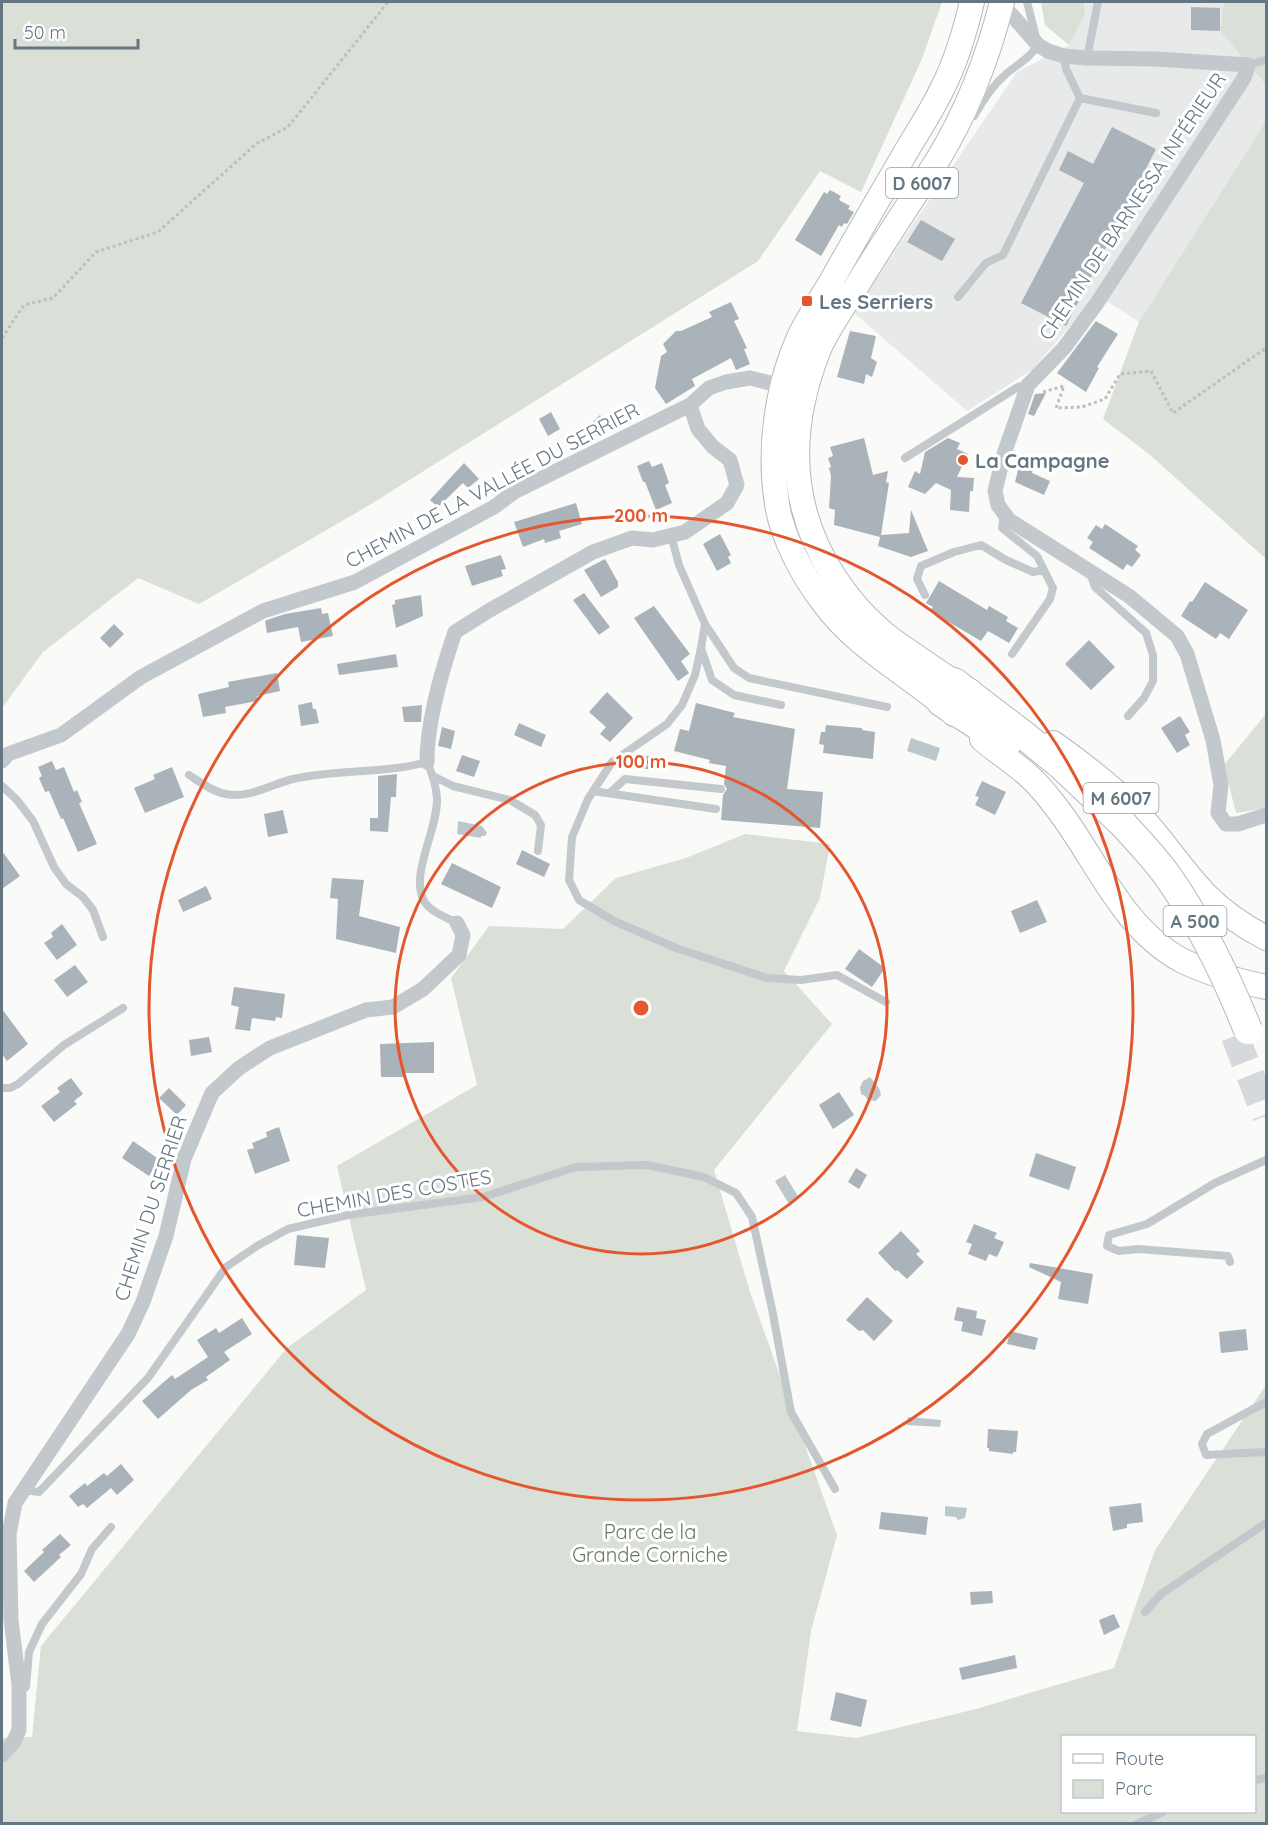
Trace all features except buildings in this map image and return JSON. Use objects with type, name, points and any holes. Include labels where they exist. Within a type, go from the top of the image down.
[{"type":"highway","name":"A 500","points":[[947,692],[1025,736],[1063,767],[1118,829],[1153,856],[1185,903],[1230,987],[1242,1033]]},
{"type":"main road","name":"D 6007","points":[[784,382],[802,331],[943,88],[964,34],[972,2]]},
{"type":"main road","name":"D 6007","points":[[820,347],[896,222],[937,161],[975,85],[989,47],[998,3]]},
{"type":"main road","name":"M 6007","points":[[820,347],[807,384],[798,421],[797,469],[801,500],[815,544],[842,589],[860,611],[947,692],[989,746],[1035,782],[1070,824],[1119,901],[1139,927],[1162,947],[1183,960],[1207,971],[1266,987]]},
{"type":"main road","name":"M 6007","points":[[784,382],[777,417],[775,446],[777,506],[797,560],[824,605],[869,650],[947,692],[1001,707],[1082,764],[1132,807],[1216,905],[1240,923],[1266,938]]},
{"type":"street","name":"CHEMIN DE BARNESSA INFÉRIEUR","points":[[998,3],[1011,14],[1038,45],[1064,56],[1248,65],[1244,78],[1097,303],[1064,348],[1027,388],[1004,454],[995,491],[998,505],[1004,513]]},
{"type":"street","name":"CHEMIN DE LA VALLÉE DU SERRIER","points":[[2,761],[8,754],[61,735],[141,677],[263,610],[356,582],[494,507],[514,492],[690,405],[709,388],[726,382],[750,378],[784,382]]},
{"type":"street","points":[[671,535],[685,532],[727,503],[737,485],[730,460],[713,447],[698,429],[690,405]]},
{"type":"street","points":[[1004,513],[1009,520],[1129,596],[1177,636],[1187,654],[1213,740],[1221,786],[1218,813],[1226,824],[1238,824],[1266,814]]},
{"type":"street","name":"CHEMIN DU SERRIER","points":[[430,769],[427,744],[455,632],[593,552],[632,538],[653,540],[671,535]]},
{"type":"street","name":"CHEMIN DU SERRIER","points":[[2,1755],[13,1743],[19,1730],[19,1691],[11,1620],[9,1534],[15,1503],[128,1334],[143,1302],[166,1236],[184,1159],[212,1093],[239,1068],[270,1048],[366,1010],[393,1007],[423,989],[459,955],[463,935],[457,923]]},
{"type":"lane","points":[[937,161],[967,127],[997,82],[1028,58],[1038,45],[1028,2]]},
{"type":"lane","points":[[1087,58],[1098,2]]},
{"type":"lane","points":[[1064,56],[1066,69],[1080,98]]},
{"type":"lane","name":"CHEMIN DE BARNESSA INFÉRIEUR","points":[[1248,65],[1266,60]]},
{"type":"lane","points":[[1080,98],[1156,113]]},
{"type":"lane","points":[[958,297],[986,263],[1003,255],[1080,98]]},
{"type":"lane","points":[[905,458],[1018,387],[1027,388]]},
{"type":"lane","points":[[1004,513],[1002,528],[1037,556],[1053,588],[1050,599],[1012,654]]},
{"type":"lane","points":[[671,535],[678,565],[705,624],[734,668],[749,678],[887,707]]},
{"type":"lane","points":[[925,595],[916,579],[921,566],[954,552],[981,545],[1033,572],[1044,570]]},
{"type":"lane","points":[[1090,571],[1095,587],[1146,633],[1153,655],[1153,681],[1144,698],[1128,717]]},
{"type":"lane","points":[[705,624],[695,675],[682,705],[667,724],[612,762],[593,791],[572,837],[568,880],[579,900],[614,921],[676,948],[766,978],[801,980],[837,975],[886,1002]]},
{"type":"lane","points":[[701,648],[712,680],[734,695],[781,705]]},
{"type":"lane","points":[[189,775],[226,794],[242,795],[293,779],[412,766],[430,769],[453,786],[510,801],[535,814],[541,825],[538,851]]},
{"type":"lane","name":"CHEMIN DU SERRIER","points":[[430,769],[437,799],[434,825],[419,879],[423,900],[431,909],[457,923]]},
{"type":"lane","points":[[610,794],[625,778],[721,789]]},
{"type":"lane","points":[[2,786],[17,800],[33,821],[54,867],[66,884],[83,897],[93,910],[103,937]]},
{"type":"lane","points":[[593,791],[716,809]]},
{"type":"lane","points":[[2,1088],[10,1088],[18,1084],[64,1045],[123,1008]]},
{"type":"lane","points":[[1230,1262],[1228,1256],[1138,1249],[1119,1251],[1107,1246],[1109,1235],[1147,1224],[1215,1183],[1266,1160]]},
{"type":"lane","name":"CHEMIN DES COSTES","points":[[24,1490],[39,1492],[148,1378],[226,1267],[256,1246],[288,1229],[348,1215],[483,1197],[576,1167],[647,1165],[704,1177],[736,1193],[752,1216],[791,1412],[835,1489]]},
{"type":"lane","points":[[1266,1402],[1207,1434],[1202,1444],[1206,1455],[1266,1452]]},
{"type":"lane","points":[[1145,1612],[1161,1594],[1266,1522]]},
{"type":"lane","points":[[19,1691],[26,1687],[28,1652],[42,1624],[81,1574],[92,1549],[111,1527]]},
{"type":"lane","points":[[1137,1824],[1161,1813]]},
{"type":"path","points":[[2,338],[24,304],[53,298],[96,252],[158,232],[256,144],[288,127],[388,2]]},
{"type":"path","points":[[1027,388],[1046,392],[1064,386],[1056,408],[1082,407],[1105,399],[1120,374],[1151,371],[1173,413],[1266,348]]},
{"type":"shaded area","name":"Les Serriers","points":[[1084,2],[1224,2],[1220,31],[1266,85],[1266,121],[1139,322],[1097,295],[1032,370],[967,411],[853,312],[1017,72],[1069,45],[1085,14]]},
{"type":"shaded area","points":[[911,738],[940,748],[936,761],[907,751]]},
{"type":"shaded area","points":[[458,821],[482,826],[487,833],[481,838],[457,834]]},
{"type":"shaded area","points":[[870,1077],[879,1088],[881,1095],[876,1101],[868,1100],[861,1094],[860,1087],[863,1081]]},
{"type":"shaded area","points":[[785,1175],[799,1198],[789,1204],[775,1181]]},
{"type":"shaded area","points":[[908,1417],[941,1420],[940,1427],[907,1425]]},
{"type":"shaded area","points":[[945,1506],[967,1508],[965,1518],[958,1520],[956,1517],[945,1516]]},
{"type":"green space","points":[[2,2],[942,2],[922,59],[861,192],[820,171],[758,261],[368,506],[199,604],[138,578],[43,652],[2,708]]},
{"type":"green space","points":[[1041,2],[1084,2],[1085,14],[1069,45],[1045,25]]},
{"type":"green space","points":[[1224,2],[1266,2],[1266,85],[1220,31]]},
{"type":"green space","points":[[1266,121],[1266,559],[1149,454],[1103,419],[1139,322]]},
{"type":"green space","points":[[1266,714],[1266,808],[1236,813],[1224,765]]},
{"type":"green space","name":"Parc de la Grande Corniche","points":[[745,834],[830,844],[820,898],[784,971],[832,1024],[714,1170],[750,1292],[837,1535],[811,1631],[797,1731],[856,1738],[976,1709],[1114,1668],[1155,1550],[1266,1385],[1266,1823],[2,1823],[2,1738],[32,1737],[41,1646],[287,1348],[366,1290],[337,1166],[477,1085],[451,978],[489,926],[563,929],[616,878],[686,858]]},
{"type":"tunnel","points":[[1235,1036],[1266,1116]]},
{"type":"place","name":"Les Serriers","points":[[807,301]]},
{"type":"place","name":"La Campagne","points":[[963,460]]}]
